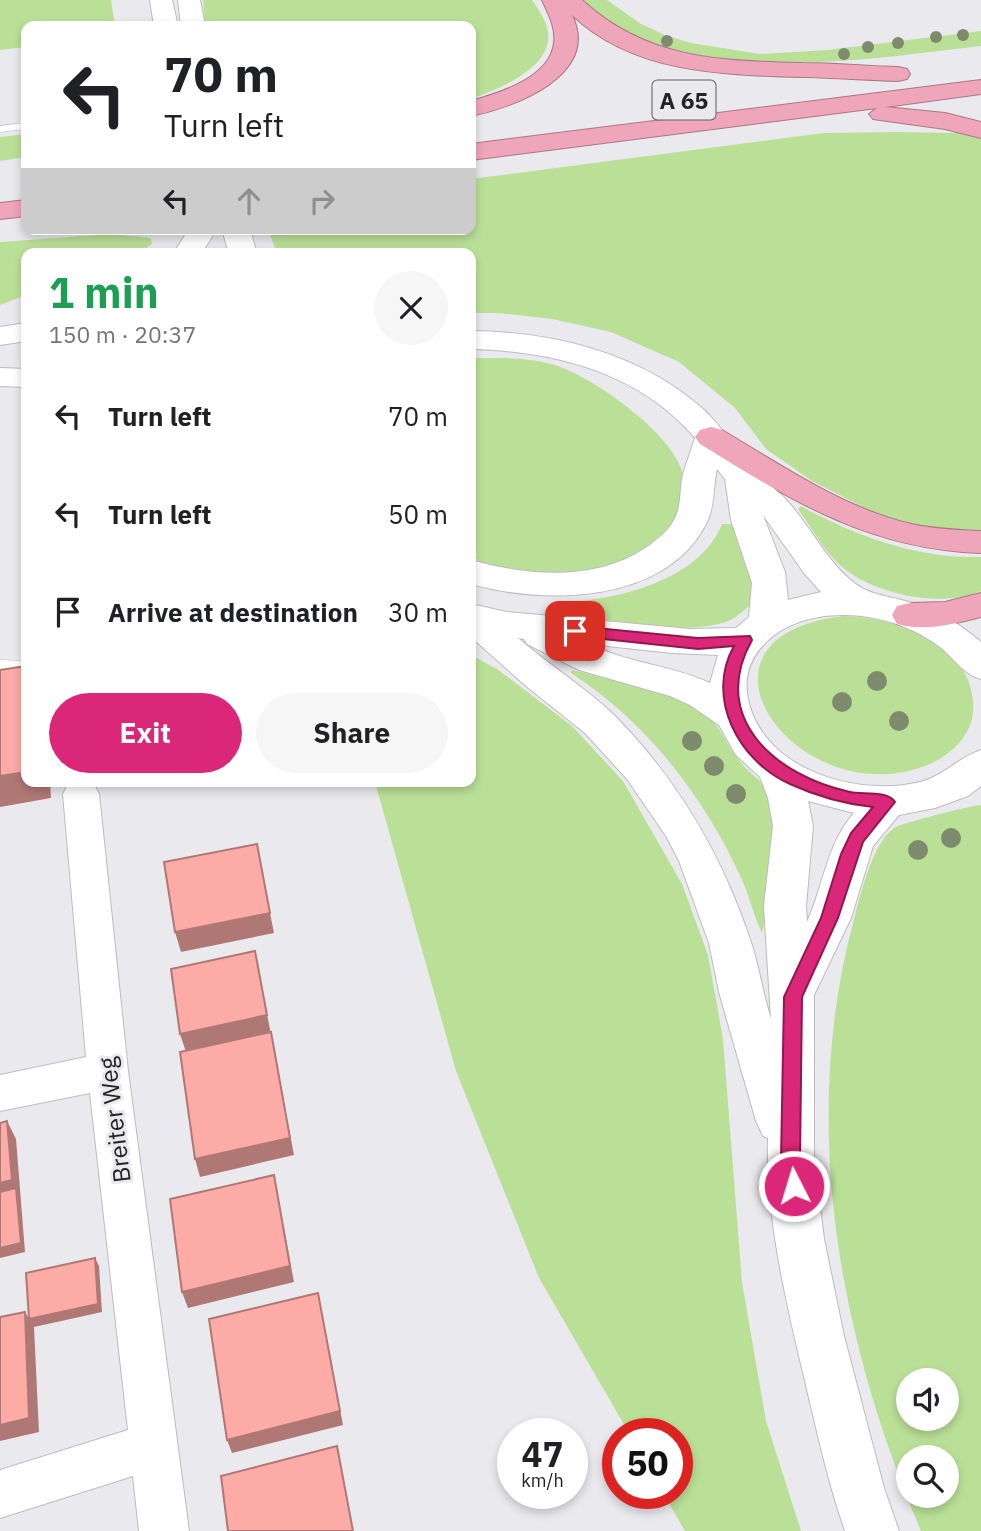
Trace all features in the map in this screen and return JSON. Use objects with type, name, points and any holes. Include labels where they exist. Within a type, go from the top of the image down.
[{"type":"highway","points":[[476,107],[521,91],[539,81],[557,64],[568,38],[566,26],[553,0]]},
{"type":"highway","points":[[569,0],[585,18],[618,40],[682,61],[750,69],[898,74]]},
{"type":"highway","name":"A 65","points":[[746,93],[981,64]]},
{"type":"highway","name":"A 65","points":[[476,151],[981,87]]},
{"type":"highway","name":"A 65","points":[[761,116],[883,114],[944,121],[981,130]]},
{"type":"highway","points":[[476,126],[509,122]]},
{"type":"highway","points":[[0,211],[21,209]]},
{"type":"highway","points":[[711,437],[807,494],[851,516],[912,535],[981,542]]},
{"type":"highway","points":[[910,615],[945,614],[981,605]]},
{"type":"main road","points":[[160,0],[165,21]]},
{"type":"main road","points":[[190,0],[192,21]]},
{"type":"main road","points":[[0,336],[21,333]]},
{"type":"main road","points":[[476,340],[503,339],[536,343],[580,354],[612,366],[675,402],[711,437],[741,476],[783,517],[820,571],[856,603]]},
{"type":"main road","points":[[0,377],[21,378]]},
{"type":"main road","points":[[476,573],[517,582],[558,584],[600,579],[649,562],[669,548],[690,523],[697,505],[698,482],[711,437]]},
{"type":"main road","points":[[741,476],[748,524],[770,578],[772,601],[729,674],[728,688],[733,715],[749,742],[775,767],[794,780],[816,789],[869,802],[926,796],[974,777]]},
{"type":"main road","points":[[476,619],[526,628],[600,632],[698,643],[755,631],[811,606],[856,603],[910,615],[954,638],[981,666]]},
{"type":"main road","points":[[476,621],[539,677],[598,723],[641,769],[680,825],[699,860],[730,943],[741,992],[790,1160]]},
{"type":"main road","points":[[526,628],[592,661],[681,685],[704,695],[733,715]]},
{"type":"main road","points":[[775,767],[788,798],[793,826],[791,867],[785,905],[793,997],[790,1160],[800,1238],[819,1336],[857,1488],[872,1531]]},
{"type":"main road","points":[[793,997],[830,918],[849,854],[857,837],[887,802]]},
{"type":"street","name":"Breiter Weg","points":[[80,788],[108,1071],[164,1531]]},
{"type":"street","points":[[0,1093],[108,1071]]},
{"type":"street","points":[[0,1494],[153,1446]]},
{"type":"lane","points":[[0,129],[21,126]]},
{"type":"lane","points":[[0,666],[21,667]]},
{"type":"green space","points":[[0,0],[111,0],[114,21],[21,21],[21,48],[0,50]]},
{"type":"green space","points":[[203,0],[532,0],[545,21],[548,39],[545,52],[525,73],[476,97],[476,21],[205,21]]},
{"type":"green space","points":[[583,0],[607,0],[641,24],[691,43],[760,54],[827,50],[981,31],[981,46],[828,62],[772,63],[718,59],[667,48],[621,29]]},
{"type":"green space","points":[[824,133],[961,133],[981,139],[981,530],[926,528],[873,512],[812,481],[766,449],[735,408],[679,362],[611,332],[552,319],[476,313],[476,248],[275,248],[270,235],[476,235],[476,178]]},
{"type":"green space","points":[[21,135],[21,158],[0,161],[0,137]]},
{"type":"green space","points":[[121,235],[151,238],[152,244],[146,248],[21,248],[21,297],[0,305],[0,242]]},
{"type":"green space","points":[[476,358],[531,360],[551,364],[587,380],[628,407],[664,441],[676,458],[683,474],[684,487],[680,511],[668,532],[650,549],[626,561],[600,569],[571,573],[517,572],[476,559]]},
{"type":"green space","points":[[801,506],[843,527],[888,544],[934,554],[981,557],[981,591],[947,599],[908,596],[854,576],[823,546],[798,509]]},
{"type":"green space","points":[[722,524],[735,524],[747,550],[756,599],[730,620],[708,626],[665,627],[618,622],[557,610],[559,602],[604,598],[652,584],[675,574],[694,561],[711,544]]},
{"type":"green space","points":[[843,616],[886,622],[909,629],[948,652],[962,668],[971,688],[972,720],[965,736],[947,754],[932,763],[884,774],[838,768],[800,748],[772,720],[758,687],[763,656],[790,631]]},
{"type":"green space","points":[[476,658],[497,669],[572,726],[623,781],[682,884],[708,955],[723,1039],[742,1282],[766,1421],[801,1531],[685,1531],[672,1509],[693,1509],[693,1418],[620,1418],[539,1278],[456,1071],[376,787],[476,787]]},
{"type":"green space","points":[[572,670],[667,693],[700,709],[716,725],[743,765],[769,790],[776,808],[778,824],[772,883],[762,933],[728,851],[692,792],[650,739],[599,693],[571,673]]},
{"type":"green space","points":[[981,805],[981,1531],[921,1531],[912,1508],[959,1508],[959,1445],[896,1445],[896,1467],[869,1384],[850,1309],[836,1232],[829,1154],[829,1077],[837,1000],[863,885],[873,858],[886,835],[894,828]]},
{"type":"building","points":[[21,667],[21,773],[0,776],[0,670]]},
{"type":"building","points":[[257,844],[270,913],[175,932],[164,862]]},
{"type":"building","points":[[255,951],[267,1015],[180,1034],[171,969]]},
{"type":"building","points":[[271,1032],[290,1138],[195,1159],[180,1052]]},
{"type":"building","points":[[7,1121],[12,1180],[0,1183],[0,1123]]},
{"type":"building","points":[[274,1175],[290,1266],[182,1292],[170,1199]]},
{"type":"building","points":[[16,1188],[21,1243],[0,1248],[0,1192]]},
{"type":"building","points":[[95,1258],[98,1304],[29,1319],[26,1273]]},
{"type":"building","points":[[318,1293],[340,1411],[227,1440],[209,1319]]},
{"type":"building","points":[[25,1312],[29,1418],[0,1425],[0,1317]]},
{"type":"building","points":[[337,1446],[353,1531],[228,1531],[221,1476]]},
{"type":"route","points":[[575,631],[698,643],[744,640],[733,660],[728,688],[733,715],[749,742],[765,759],[794,780],[849,798],[887,802],[857,837],[849,854],[830,918],[793,997],[790,1160],[794,1186]]}]
